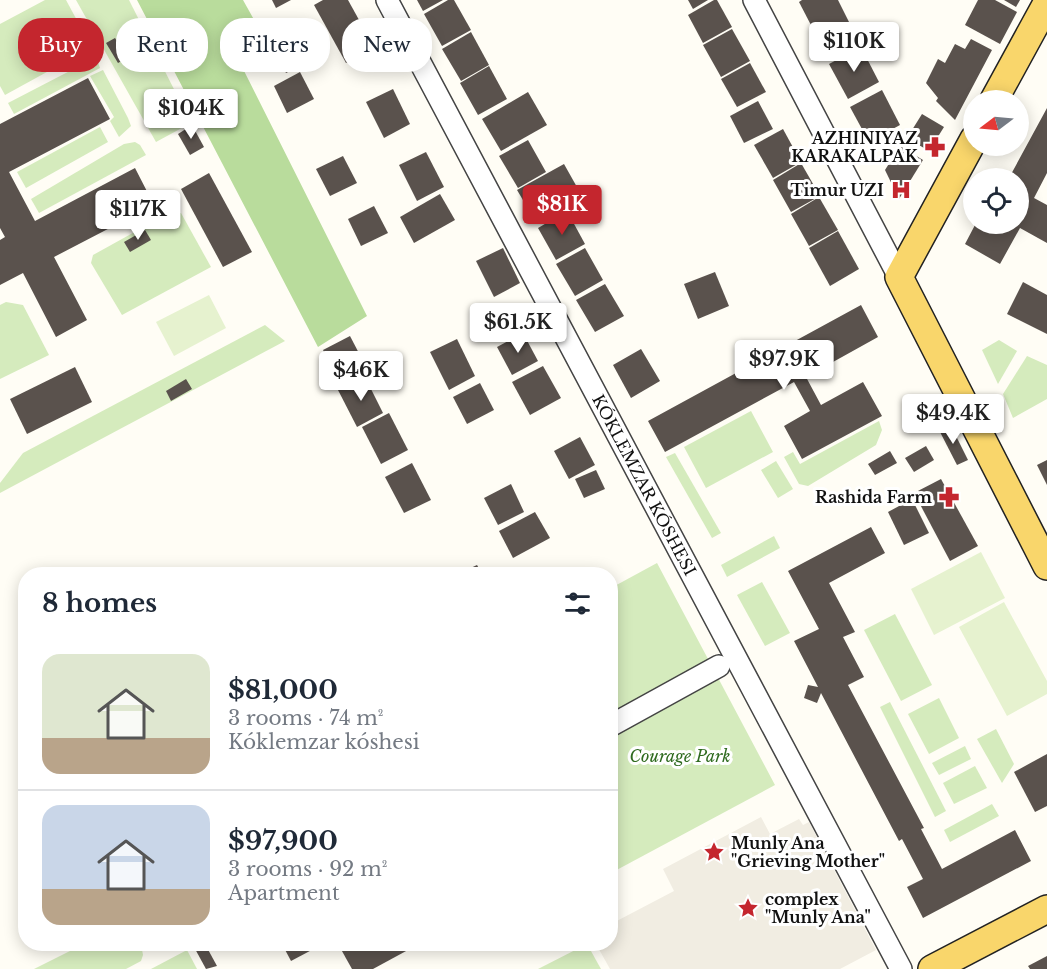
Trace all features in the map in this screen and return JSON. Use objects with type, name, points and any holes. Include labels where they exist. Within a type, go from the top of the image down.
[{"type":"main road","points":[[999,90],[1047,3]]},
{"type":"main road","points":[[965,156],[898,277],[1047,566]]},
{"type":"main road","points":[[932,969],[1047,909]]},
{"type":"street","name":"KÓKLEMZAR KÓSHESI","points":[[387,0],[901,969]]},
{"type":"street","points":[[754,0],[898,277]]},
{"type":"street","points":[[618,722],[719,666]]},
{"type":"green space","points":[[45,0],[66,0],[76,18],[18,18],[18,72],[47,72],[5,95],[0,86],[0,24]]},
{"type":"green space","points":[[76,0],[129,0],[138,18],[116,18],[116,71],[104,50],[104,18],[86,18]]},
{"type":"green space","points":[[137,0],[243,0],[253,18],[220,18],[220,72],[245,72],[367,316],[318,347],[175,72],[208,72],[208,18],[146,18]]},
{"type":"green space","points":[[68,72],[93,72],[14,114],[8,103]]},
{"type":"green space","points":[[104,72],[128,118],[131,126],[119,137],[110,121],[114,117],[90,76]]},
{"type":"green space","points":[[117,72],[165,72],[191,123],[156,142]]},
{"type":"green space","points":[[100,127],[108,142],[26,188],[17,172]]},
{"type":"green space","points":[[135,142],[140,145],[146,155],[39,213],[31,199],[124,144]]},
{"type":"green space","points":[[169,213],[181,213],[211,267],[122,315],[91,263],[93,255]]},
{"type":"green space","points":[[209,295],[226,328],[174,356],[156,322]]},
{"type":"green space","points":[[6,302],[23,305],[49,355],[0,379],[0,305]]},
{"type":"green space","points":[[265,325],[285,341],[0,493],[0,483],[23,453]]},
{"type":"green space","points":[[999,340],[1017,351],[998,384],[982,350]]},
{"type":"green space","points":[[1027,356],[1047,365],[1047,399],[1013,418],[1003,394]]},
{"type":"green space","points":[[751,411],[773,452],[706,488],[684,447]]},
{"type":"green space","points":[[879,421],[882,430],[876,445],[808,486],[799,484],[784,457],[793,452],[800,464]]},
{"type":"green space","points":[[675,453],[721,533],[712,538],[666,457]]},
{"type":"green space","points":[[776,461],[793,489],[778,498],[761,470]]},
{"type":"green space","points":[[774,536],[780,548],[727,577],[721,565]]},
{"type":"green space","points":[[981,552],[1005,598],[934,635],[911,589]]},
{"type":"green space","name":"Courage Park","points":[[657,563],[775,785],[618,869],[618,584]]},
{"type":"green space","points":[[762,582],[790,633],[765,646],[737,595]]},
{"type":"green space","points":[[1004,602],[1047,681],[1047,694],[1007,716],[959,627]]},
{"type":"green space","points":[[895,614],[932,685],[901,701],[864,630]]},
{"type":"green space","points":[[939,698],[959,738],[929,754],[908,714]]},
{"type":"green space","points":[[890,702],[946,811],[935,817],[880,707]]},
{"type":"green space","points":[[996,729],[1014,764],[1002,783],[977,739]]},
{"type":"green space","points":[[965,746],[971,759],[939,775],[932,763]]},
{"type":"green space","points":[[975,766],[987,788],[954,804],[943,783]]},
{"type":"green space","points":[[992,804],[999,816],[950,842],[944,830]]},
{"type":"green space","points":[[70,951],[142,951],[143,955],[141,961],[126,969],[34,969]]},
{"type":"green space","points":[[188,951],[197,969],[151,969]]},
{"type":"green space","points":[[573,951],[591,951],[601,969],[538,969]]},
{"type":"shaded area","name":"complex \"Munly Ana\"","points":[[761,817],[770,834],[799,819],[803,825],[809,822],[876,950],[840,969],[610,969],[600,951],[618,951],[618,920],[674,891],[663,869]]},
{"type":"building","points":[[272,0],[291,0],[276,8]]},
{"type":"building","points":[[323,0],[348,0],[358,18],[342,18],[342,56],[330,34],[330,18],[321,18],[314,5]]},
{"type":"building","points":[[417,0],[443,0],[423,11]]},
{"type":"building","points":[[448,0],[454,0],[471,30],[442,46],[432,28],[432,18],[426,18],[424,14]]},
{"type":"building","points":[[688,0],[708,0],[693,9]]},
{"type":"building","points":[[717,0],[732,27],[703,43],[688,15]]},
{"type":"building","points":[[802,0],[838,0],[858,40],[827,56],[799,2]]},
{"type":"building","points":[[978,0],[995,0],[1017,12],[1000,44],[965,25]]},
{"type":"building","points":[[1004,0],[1020,0],[1016,7]]},
{"type":"building","points":[[732,29],[750,61],[721,77],[703,45]]},
{"type":"building","points":[[471,32],[489,65],[461,81],[442,49]]},
{"type":"building","points":[[115,38],[116,40],[116,60],[106,43]]},
{"type":"building","points":[[971,39],[992,50],[971,90],[963,90],[963,105],[955,120],[936,101],[938,98],[926,83],[938,59],[945,63],[955,44],[965,49]]},
{"type":"building","points":[[861,47],[879,82],[848,99],[829,64]]},
{"type":"building","points":[[750,63],[766,92],[737,107],[721,79]]},
{"type":"building","points":[[489,66],[507,99],[478,115],[460,83]]},
{"type":"building","points":[[300,72],[314,99],[287,113],[274,86]]},
{"type":"building","points":[[88,78],[110,119],[9,172],[35,221],[135,168],[154,205],[54,257],[87,320],[56,337],[23,273],[0,285],[0,240],[5,237],[0,228],[0,124]]},
{"type":"building","points":[[393,89],[410,124],[384,138],[366,102]]},
{"type":"building","points":[[882,90],[900,125],[869,142],[850,107]]},
{"type":"building","points":[[528,92],[547,125],[501,151],[482,119]]},
{"type":"building","points":[[758,101],[773,129],[744,143],[730,116]]},
{"type":"building","points":[[1047,108],[1047,173],[1034,198],[1047,205],[1047,243],[1029,233],[1029,168],[1014,168],[1021,156],[1029,156],[1029,141]]},
{"type":"building","points":[[922,114],[944,127],[929,151],[907,138]]},
{"type":"building","points":[[192,125],[204,147],[190,155],[178,134]]},
{"type":"building","points":[[783,129],[801,162],[773,178],[754,145]]},
{"type":"building","points":[[528,140],[546,172],[518,188],[499,156]]},
{"type":"building","points":[[900,146],[923,160],[899,199],[885,170]]},
{"type":"building","points":[[426,152],[444,187],[417,201],[399,165]]},
{"type":"building","points":[[343,156],[357,183],[330,196],[316,169]]},
{"type":"building","points":[[801,163],[820,196],[791,212],[773,180]]},
{"type":"building","points":[[564,164],[582,196],[536,222],[517,190]]},
{"type":"building","points":[[209,173],[252,252],[223,267],[181,189]]},
{"type":"building","points":[[440,194],[455,220],[414,243],[400,217]]},
{"type":"building","points":[[819,197],[838,230],[809,246],[791,214]]},
{"type":"building","points":[[374,206],[388,233],[361,246],[348,219]]},
{"type":"building","points":[[567,211],[585,244],[556,260],[538,228]]},
{"type":"building","points":[[145,230],[151,240],[130,252],[124,242]]},
{"type":"building","points":[[838,231],[859,269],[830,286],[809,248]]},
{"type":"building","points":[[970,234],[1017,234],[1000,264],[965,244]]},
{"type":"building","points":[[503,248],[520,283],[494,297],[476,261]]},
{"type":"building","points":[[585,248],[603,280],[575,296],[556,264]]},
{"type":"building","points":[[715,272],[729,306],[698,319],[684,284]]},
{"type":"building","points":[[1023,282],[1047,295],[1047,334],[1007,314]]},
{"type":"building","points":[[605,284],[624,316],[595,332],[576,300]]},
{"type":"building","points":[[861,305],[878,337],[806,377],[821,405],[863,382],[882,416],[802,459],[784,426],[810,411],[794,382],[665,452],[648,421]]},
{"type":"building","points":[[523,333],[538,361],[512,375],[497,347]]},
{"type":"building","points":[[350,336],[363,361],[336,375],[323,350]]},
{"type":"building","points":[[457,339],[475,376],[449,390],[430,352]]},
{"type":"building","points":[[641,349],[660,381],[631,398],[613,365]]},
{"type":"building","points":[[543,366],[561,398],[530,415],[512,382]]},
{"type":"building","points":[[75,367],[92,402],[27,434],[10,399]]},
{"type":"building","points":[[365,377],[383,413],[357,427],[338,390]]},
{"type":"building","points":[[186,379],[192,389],[171,401],[166,391]]},
{"type":"building","points":[[480,383],[494,410],[467,424],[453,397]]},
{"type":"building","points":[[389,413],[408,450],[381,464],[362,427]]},
{"type":"building","points":[[950,424],[968,460],[957,465],[939,430]]},
{"type":"building","points":[[580,437],[595,465],[569,479],[554,451]]},
{"type":"building","points":[[926,446],[934,460],[914,472],[905,458]]},
{"type":"building","points":[[890,451],[897,463],[875,475],[868,464]]},
{"type":"building","points":[[1047,460],[1047,485],[1037,465]]},
{"type":"building","points":[[412,463],[431,500],[404,513],[385,477]]},
{"type":"building","points":[[596,470],[605,489],[584,498],[575,479]]},
{"type":"building","points":[[941,479],[978,546],[950,561],[914,493]]},
{"type":"building","points":[[511,484],[524,512],[498,525],[484,498]]},
{"type":"building","points":[[912,499],[929,533],[904,545],[888,512]]},
{"type":"building","points":[[535,512],[550,538],[513,558],[499,531]]},
{"type":"building","points":[[871,527],[885,553],[829,583],[855,632],[843,637],[864,677],[848,685],[924,828],[921,829],[942,869],[1015,830],[1031,861],[923,918],[907,887],[923,879],[902,839],[899,841],[821,693],[817,703],[804,698],[808,685],[818,687],[794,641],[819,629],[788,571]]},
{"type":"building","points":[[1047,754],[1047,806],[1035,812],[1014,772]]},
{"type":"building","points":[[196,951],[209,951],[217,966],[206,969]]},
{"type":"building","points":[[286,951],[310,951],[291,961]]},
{"type":"building","points":[[342,951],[406,951],[373,969],[352,969]]},
{"type":"building","points":[[1047,956],[1047,969],[1030,969],[1028,966]]},
{"type":"place","name":"AZHINIYAZ KARAKALPAK","points":[[935,147]]},
{"type":"place","name":"Timur UZI","points":[[901,190]]},
{"type":"place","name":"Rashida Farm","points":[[949,497]]},
{"type":"place","name":"Munly Ana \"Grieving Mother\"","points":[[714,852]]},
{"type":"place","name":"complex \"Munly Ana\"","points":[[748,908]]}]
